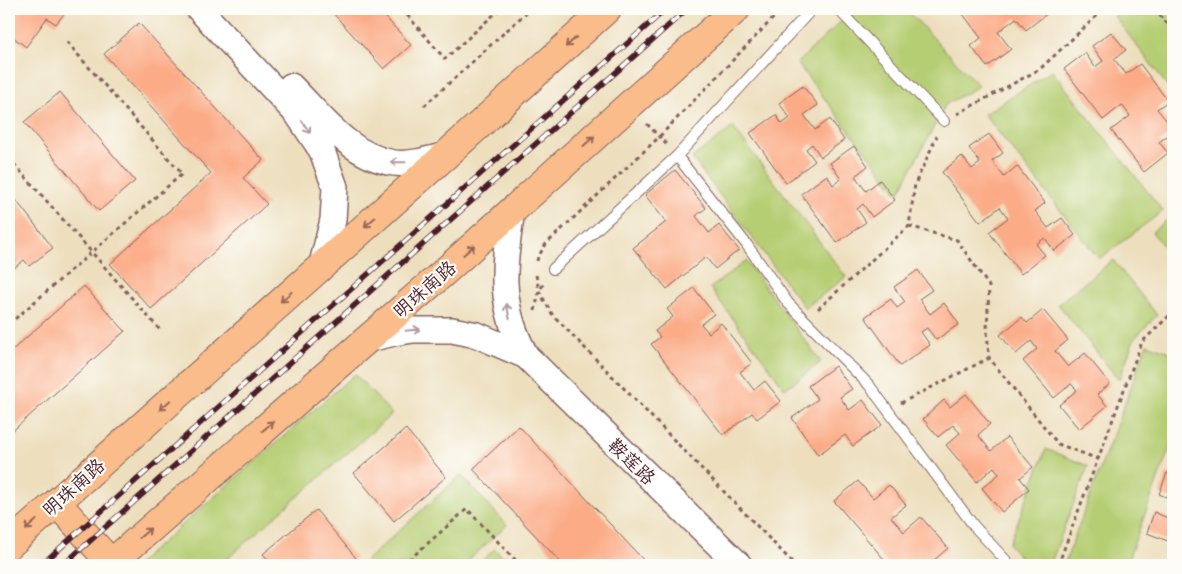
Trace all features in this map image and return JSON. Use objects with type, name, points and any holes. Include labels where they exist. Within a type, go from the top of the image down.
[{"type":"main road","name":"明珠南路","points":[[9,545],[607,9]]},
{"type":"main road","name":"明珠南路","points":[[110,564],[512,211],[736,9]]},
{"type":"main road","points":[[57,503],[110,564]]},
{"type":"street","points":[[199,9],[267,72],[344,139],[373,157],[394,163],[419,161],[446,155]]},
{"type":"street","points":[[220,9],[322,150],[335,187],[333,220],[322,264]]},
{"type":"street","points":[[512,211],[505,261],[505,293],[511,324],[526,356]]},
{"type":"street","points":[[365,340],[394,332],[452,330],[477,335],[526,356]]},
{"type":"street","name":"鞍莲路","points":[[526,356],[735,564]]},
{"type":"lane","points":[[553,269],[677,156],[812,9]]},
{"type":"lane","points":[[838,9],[944,121]]},
{"type":"lane","points":[[677,156],[747,245],[788,303],[869,385],[974,526],[1010,565]]},
{"type":"path","points":[[402,9],[445,58],[500,9]]},
{"type":"path","points":[[424,106],[528,11],[525,9]]},
{"type":"path","points":[[536,264],[546,244],[659,137],[782,9]]},
{"type":"path","points":[[805,320],[909,226],[915,184],[944,121],[1040,69],[1104,9]]},
{"type":"path","points":[[1154,9],[1173,30]]},
{"type":"path","points":[[9,324],[182,174],[66,41]]},
{"type":"path","points":[[9,83],[15,89]]},
{"type":"path","points":[[646,123],[677,156]]},
{"type":"path","points":[[14,164],[160,330]]},
{"type":"path","points":[[909,226],[957,240],[989,286],[987,330],[989,358],[1058,444],[1098,459]]},
{"type":"path","points":[[534,319],[539,291],[553,269]]},
{"type":"path","points":[[535,272],[539,291],[552,314],[794,565]]},
{"type":"path","points":[[1058,565],[1142,342],[1173,312]]},
{"type":"path","points":[[887,409],[989,358]]},
{"type":"path","points":[[403,565],[467,509],[520,565]]},
{"type":"green space","points":[[854,9],[906,9],[979,86],[946,104],[898,194],[797,63]]},
{"type":"green space","points":[[1122,9],[1173,9],[1173,93],[1114,16]]},
{"type":"green space","points":[[1052,71],[1163,211],[1099,259],[984,114]]},
{"type":"green space","points":[[733,127],[846,277],[805,308],[692,158]]},
{"type":"green space","points":[[1173,215],[1173,258],[1152,232]]},
{"type":"green space","points":[[1113,260],[1157,315],[1134,339],[1119,380],[1058,304]]},
{"type":"green space","points":[[746,261],[821,362],[785,389],[710,288]]},
{"type":"green space","points":[[1147,344],[1173,353],[1173,439],[1126,565],[1064,565]]},
{"type":"green space","points":[[355,374],[392,414],[220,565],[136,565]]},
{"type":"green space","points":[[1046,449],[1088,466],[1050,565],[1027,565],[1009,544]]},
{"type":"green space","points":[[461,475],[507,525],[463,565],[361,565]]},
{"type":"green space","points":[[495,549],[510,565],[477,565]]},
{"type":"building","points":[[9,9],[68,9],[56,24],[47,18],[26,47],[9,34]]},
{"type":"building","points":[[329,9],[378,9],[411,45],[384,69]]},
{"type":"building","points":[[959,9],[1053,9],[1026,30],[1016,18],[998,32],[1011,49],[987,67],[971,46],[981,38]]},
{"type":"building","points":[[139,23],[263,160],[243,178],[267,204],[151,309],[110,264],[211,173],[104,54]]},
{"type":"building","points":[[1111,32],[1126,50],[1114,59],[1126,74],[1140,64],[1168,101],[1157,109],[1171,126],[1173,124],[1173,144],[1167,136],[1159,142],[1168,153],[1144,172],[1111,130],[1130,116],[1122,105],[1103,120],[1064,69],[1085,53],[1095,67],[1103,61],[1092,46]]},
{"type":"building","points":[[803,86],[818,105],[804,115],[815,130],[830,119],[844,140],[821,157],[812,144],[806,149],[815,161],[786,183],[750,133],[776,115],[782,124],[790,118],[779,103]]},
{"type":"building","points":[[60,92],[135,181],[99,211],[24,122]]},
{"type":"building","points":[[989,134],[1003,153],[992,161],[1004,177],[1017,166],[1045,203],[1035,211],[1048,228],[1062,218],[1075,235],[1054,251],[1045,238],[1036,244],[1045,255],[1021,274],[989,232],[1008,218],[1000,207],[980,222],[942,172],[962,156],[972,169],[980,163],[969,148]]},
{"type":"building","points":[[854,146],[868,166],[855,176],[866,191],[880,180],[895,200],[872,217],[863,204],[857,209],[866,222],[837,243],[801,194],[827,175],[833,185],[841,179],[830,163]]},
{"type":"building","points":[[675,170],[706,208],[696,216],[709,233],[719,225],[739,250],[715,269],[706,257],[667,289],[633,248],[666,222],[645,195]]},
{"type":"building","points":[[9,191],[53,248],[29,266],[24,260],[9,272]]},
{"type":"building","points":[[918,270],[932,290],[919,299],[930,314],[944,303],[959,324],[936,340],[927,328],[921,332],[930,345],[900,366],[865,317],[891,299],[897,308],[905,302],[894,287]]},
{"type":"building","points":[[84,286],[125,331],[9,434],[9,353]]},
{"type":"building","points":[[694,288],[714,314],[701,324],[709,333],[721,323],[752,363],[740,372],[754,390],[765,381],[781,401],[757,419],[752,413],[723,435],[651,344],[660,337],[655,331],[673,317],[667,309]]},
{"type":"building","points":[[1043,310],[1068,340],[1055,351],[1068,367],[1085,353],[1110,384],[1097,394],[1107,406],[1079,429],[1059,405],[1077,390],[1071,384],[1054,398],[1023,361],[1037,349],[1031,341],[1016,354],[1000,335],[1022,317],[1027,323]]},
{"type":"building","points":[[835,366],[852,389],[840,397],[849,410],[863,400],[882,425],[853,446],[845,435],[818,455],[792,418],[818,399],[808,386]]},
{"type":"building","points":[[966,394],[990,424],[978,435],[991,451],[1007,437],[1033,467],[1020,478],[1029,489],[1002,512],[982,488],[999,474],[994,467],[977,482],[946,445],[960,433],[953,425],[938,437],[923,419],[944,400],[950,407]]},
{"type":"building","points":[[519,426],[648,565],[563,565],[473,469]]},
{"type":"building","points":[[406,429],[446,477],[394,521],[354,473]]},
{"type":"building","points":[[1167,473],[1173,475],[1173,500],[1159,494]]},
{"type":"building","points":[[858,481],[873,498],[889,485],[906,505],[891,517],[904,532],[921,517],[948,548],[933,561],[936,565],[889,565],[834,501]]},
{"type":"building","points":[[316,510],[356,558],[348,565],[273,565],[263,554]]},
{"type":"building","points":[[1173,511],[1173,543],[1147,533],[1154,512],[1170,519]]},
{"type":"railway","points":[[41,565],[666,9]]},
{"type":"railway","points":[[63,565],[687,9]]}]
